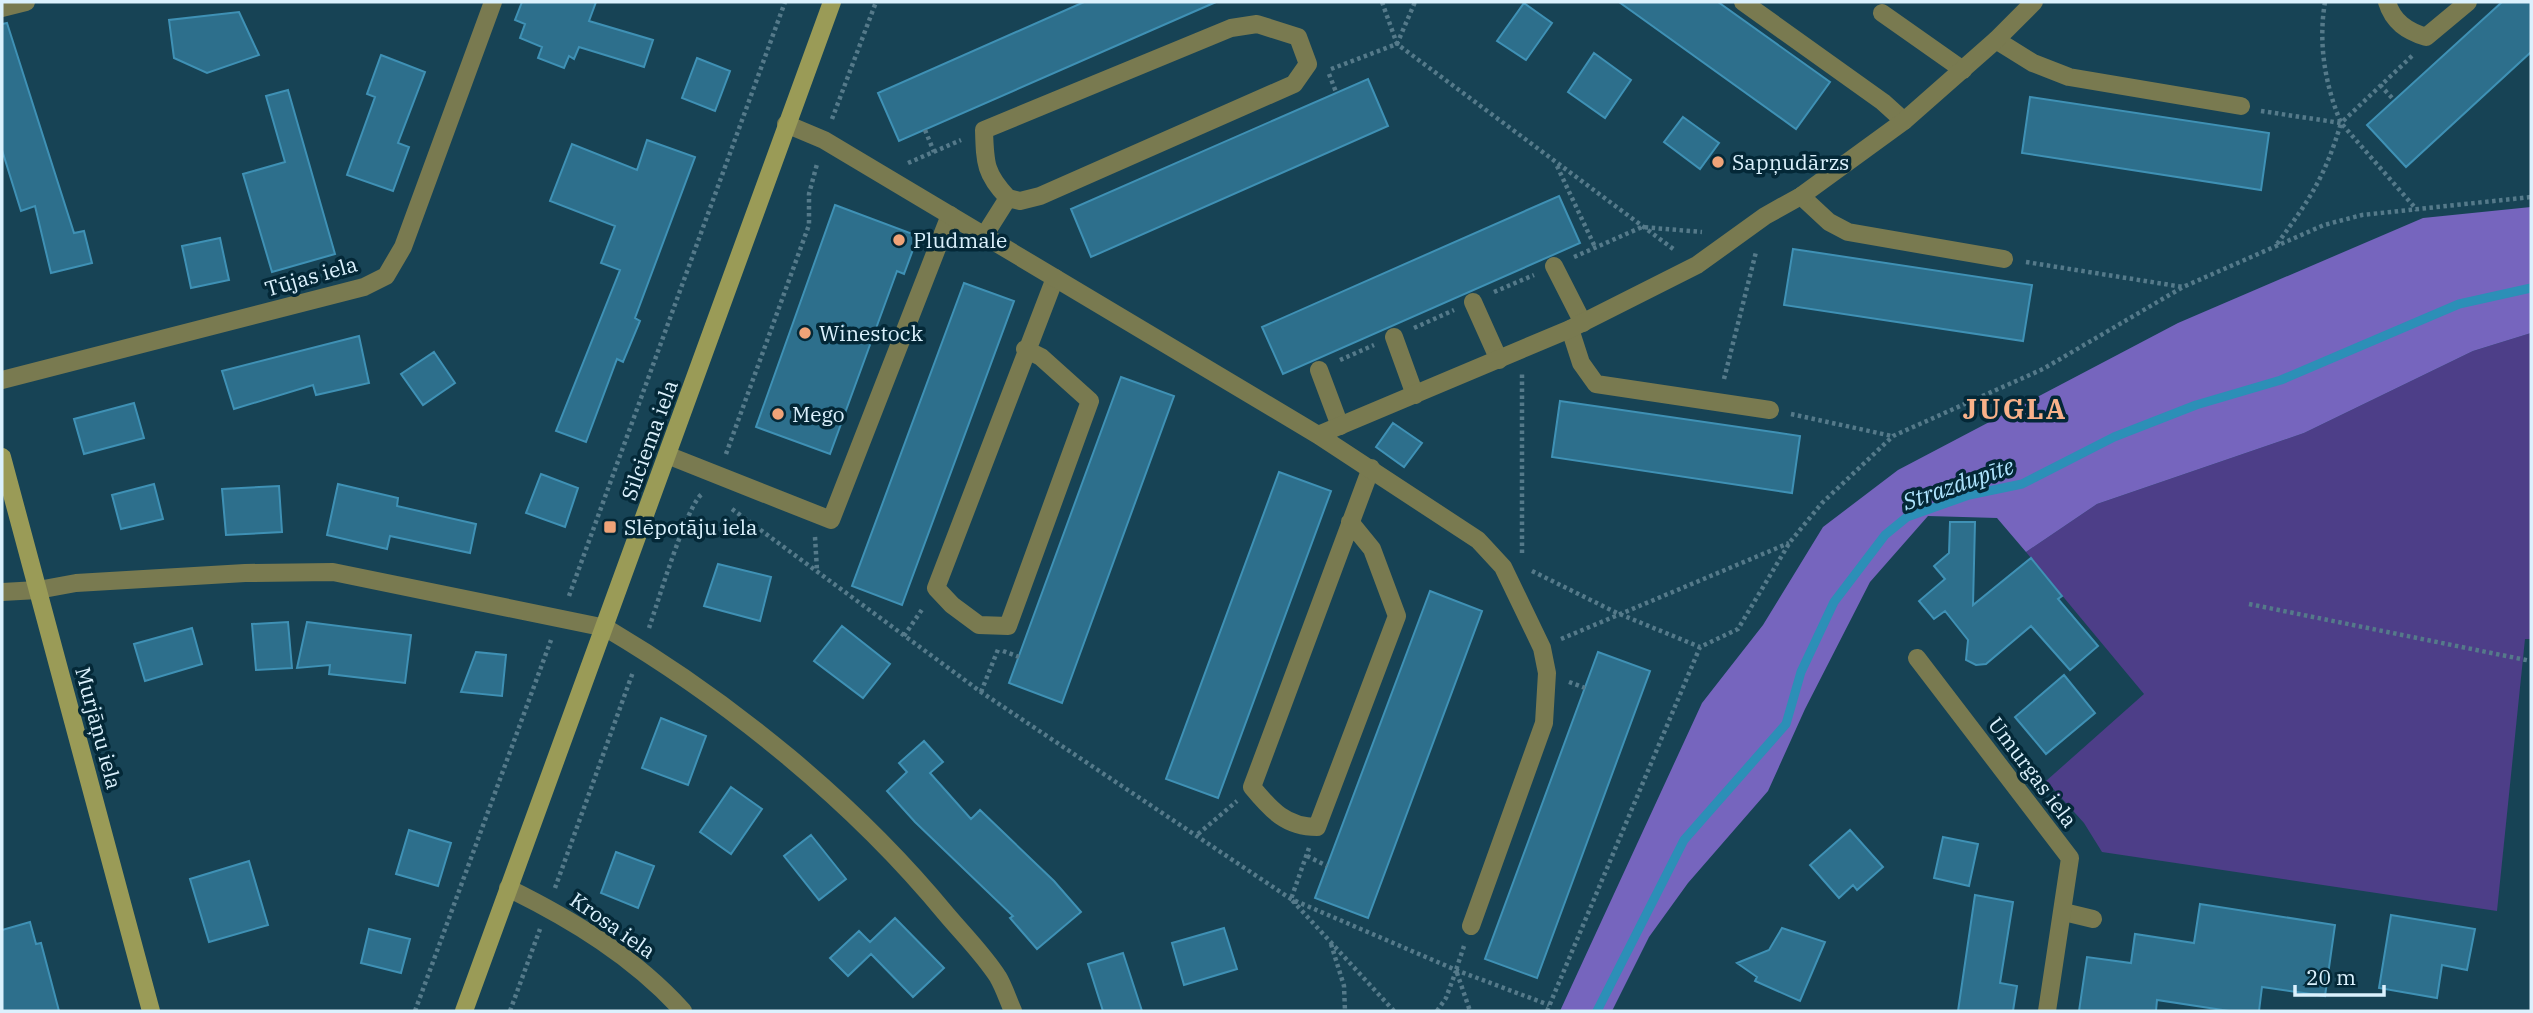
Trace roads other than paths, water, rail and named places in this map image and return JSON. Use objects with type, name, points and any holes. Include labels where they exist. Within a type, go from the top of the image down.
[{"type":"street","points":[[2,8],[26,2]]},
{"type":"street","name":"Tūjas iela","points":[[2,380],[339,294],[386,276],[403,247],[493,2]]},
{"type":"street","name":"Silciema iela","points":[[464,1011],[606,628],[832,2]]},
{"type":"street","points":[[1743,2],[1883,102],[1904,121]]},
{"type":"street","points":[[1318,435],[1522,351],[1697,265],[1904,121],[1996,40],[2034,2]]},
{"type":"street","points":[[2387,2],[2390,11],[2406,31],[2426,37],[2468,2]]},
{"type":"street","points":[[1882,13],[1963,70]]},
{"type":"street","points":[[1257,24],[1298,37],[1308,64],[1294,84],[1040,196],[1020,201],[1008,198],[992,182],[985,164],[984,130],[1231,28],[1257,24]]},
{"type":"street","points":[[1996,40],[2034,63],[2069,77],[2241,106]]},
{"type":"street","points":[[786,124],[824,140],[1318,435],[1478,540],[1503,567],[1542,648],[1547,673],[1544,723],[1471,926]]},
{"type":"street","points":[[1801,195],[1829,222],[1848,232],[2004,259]]},
{"type":"street","points":[[984,236],[1008,198]]},
{"type":"street","points":[[667,455],[831,520],[950,215]]},
{"type":"street","points":[[1553,266],[1577,326],[1581,363],[1596,384],[1770,410]]},
{"type":"street","points":[[1025,349],[1041,357],[1090,401],[1008,626],[979,625],[951,605],[936,588],[1025,349],[1055,278]]},
{"type":"street","points":[[1473,302],[1499,360]]},
{"type":"street","points":[[1394,337],[1415,395]]},
{"type":"street","points":[[1319,370],[1340,426]]},
{"type":"street","name":"Murjāņu iela","points":[[2,457],[151,1011]]},
{"type":"street","points":[[1350,522],[1372,549],[1397,615],[1317,827],[1300,827],[1275,814],[1252,788],[1350,522],[1371,468]]},
{"type":"street","points":[[2,592],[38,590],[76,583],[244,573],[333,572],[606,628],[642,649],[803,770],[880,839],[999,978],[1013,1011]]},
{"type":"street","name":"Umurgas iela","points":[[1917,658],[2070,858],[2047,1011]]},
{"type":"street","name":"Krosa iela","points":[[508,888],[548,907],[617,951],[663,989],[683,1011]]},
{"type":"street","points":[[2064,912],[2093,919]]},
{"type":"waterway","name":"Strazdupīte","points":[[1597,1011],[1684,840],[1786,724],[1801,672],[1834,602],[1885,535],[1907,517],[1969,495],[2022,484],[2114,437],[2196,405],[2281,380],[2459,304],[2531,288]]},
{"type":"place","name":"Sapņudārzs","points":[[1718,162]]},
{"type":"place","name":"Pludmale","points":[[899,240]]},
{"type":"place","name":"Winestock","points":[[805,333]]},
{"type":"place","name":"Mego","points":[[778,414]]},
{"type":"place","name":"Slēpotāju iela","points":[[610,527]]},
{"type":"district","name":"JUGLA","points":[[2015,408]]}]
